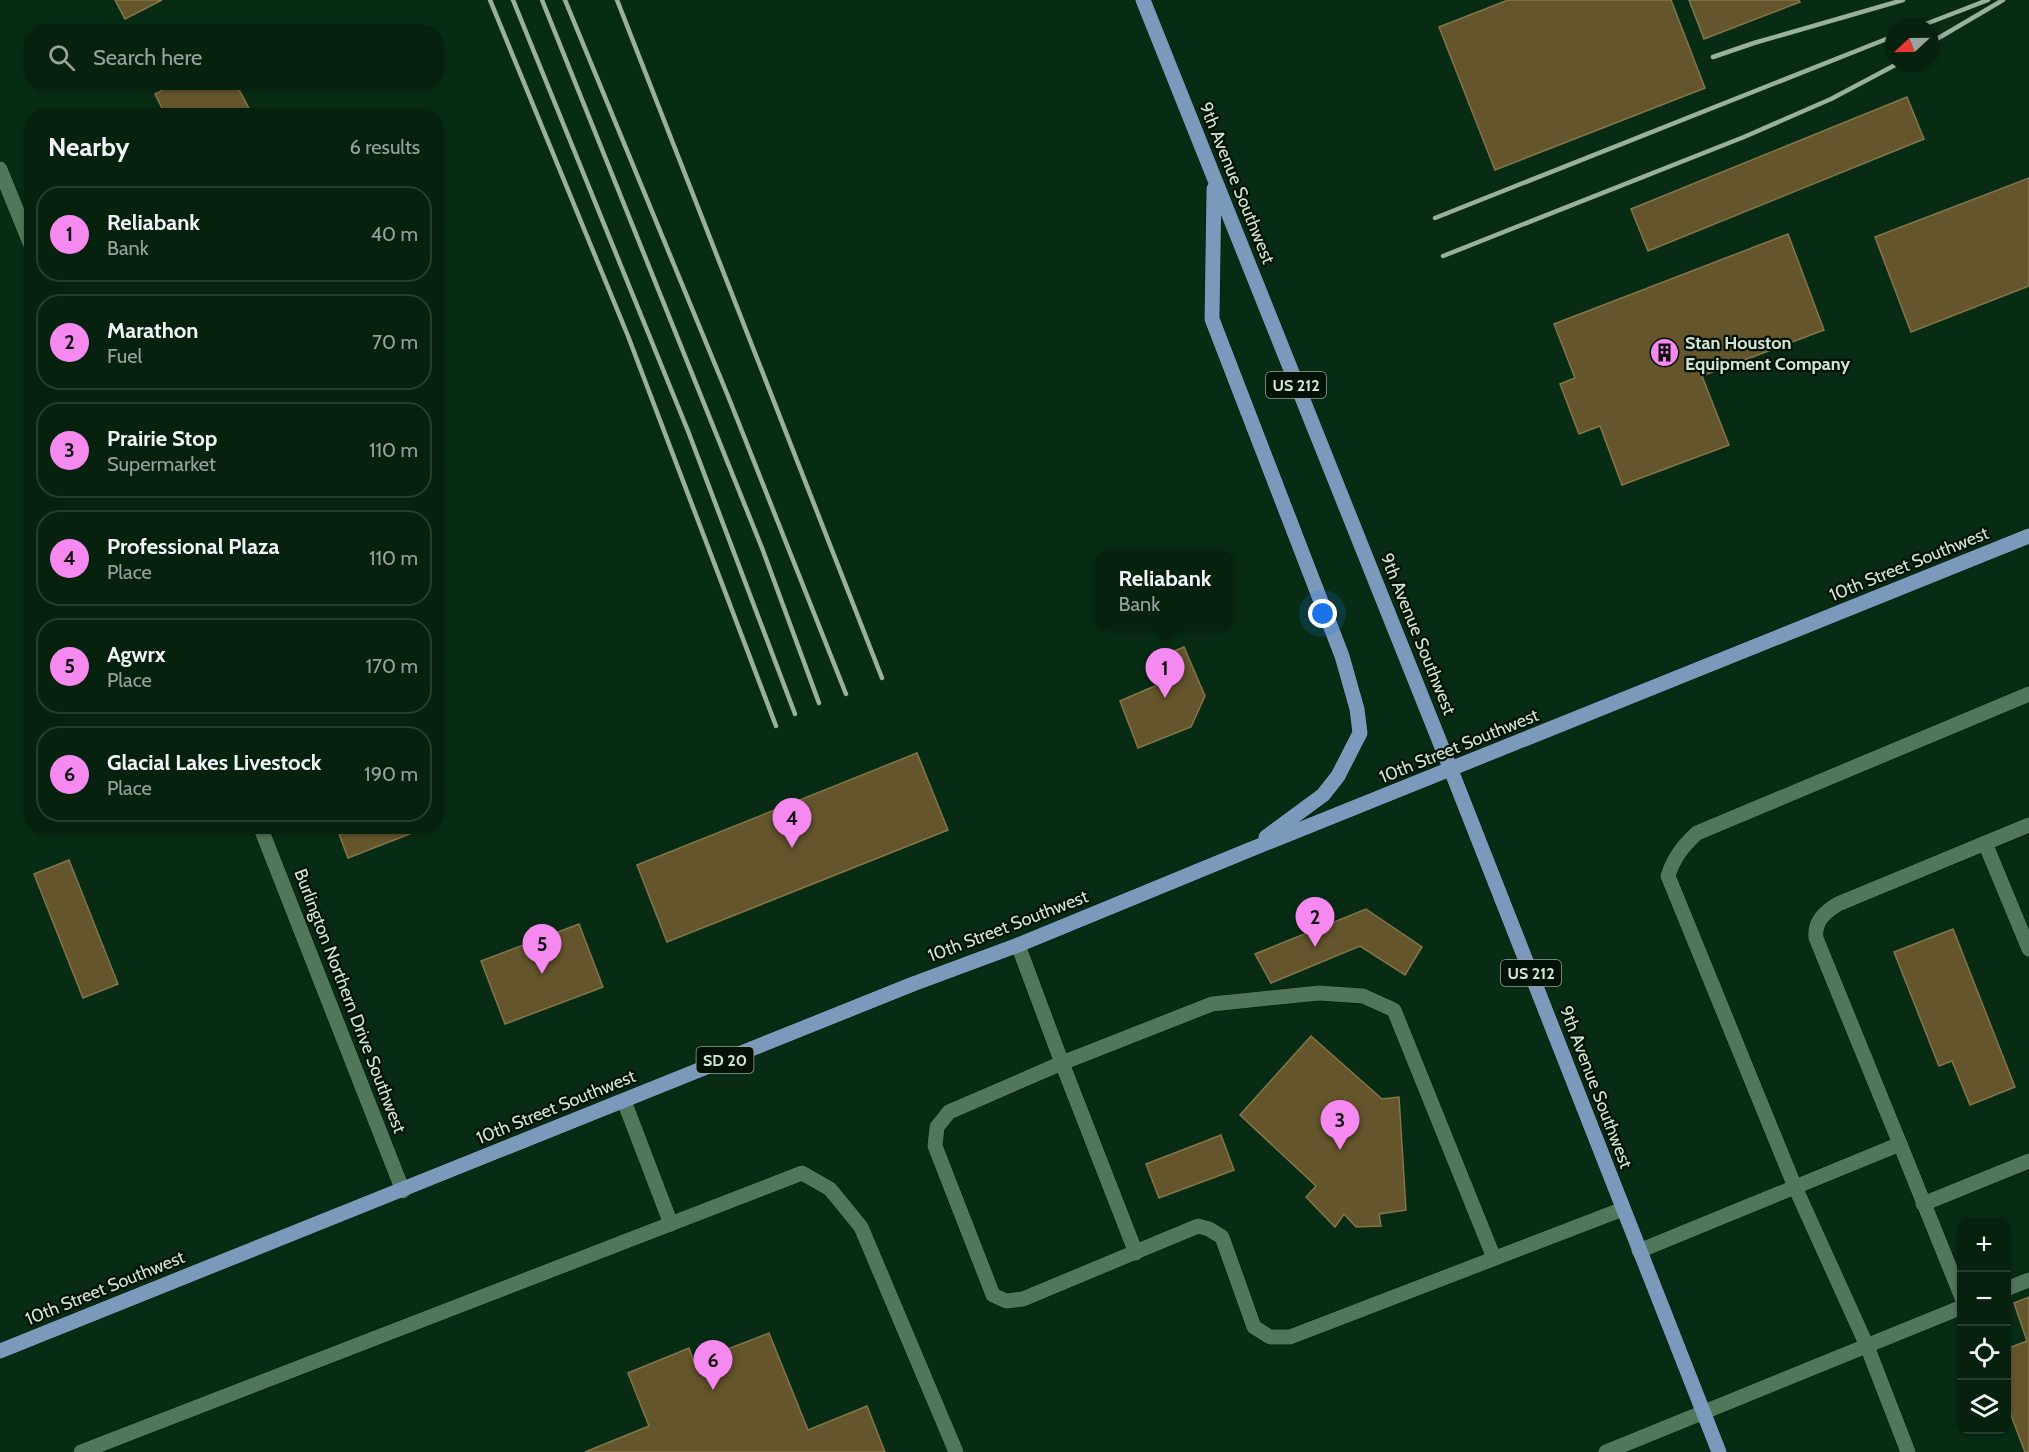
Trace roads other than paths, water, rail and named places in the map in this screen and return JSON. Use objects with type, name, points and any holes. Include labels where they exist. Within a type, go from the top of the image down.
[{"type":"main road","name":"9th Avenue Southwest","points":[[1143,0],[1451,770],[1719,1452]]},
{"type":"main road","points":[[1214,180],[1212,320],[1342,656],[1357,709],[1360,733],[1338,776],[1323,795],[1249,850]]},
{"type":"main road","name":"10th Street Southwest","points":[[0,1351],[403,1191],[913,984],[1018,945],[2029,536]]},
{"type":"street","points":[[0,169],[24,228]]},
{"type":"street","points":[[1908,1452],[1867,1346],[1796,1187],[1668,876],[1673,861],[1685,844],[1697,833],[2029,694]]},
{"type":"street","points":[[1957,1286],[1816,938],[1815,929],[1825,912],[1838,904],[2029,825]]},
{"type":"street","name":"Burlington Northern Drive Southwest","points":[[263,834],[403,1191]]},
{"type":"street","points":[[1985,843],[2029,949]]},
{"type":"street","points":[[1018,945],[1136,1253]]},
{"type":"street","points":[[1494,1258],[1394,1010],[1363,996],[1318,993],[1212,1004],[1062,1063],[949,1112],[937,1126],[935,1146],[993,1295],[1006,1301],[1023,1299],[1198,1226],[1209,1229],[1222,1237],[1254,1327],[1270,1337],[1290,1337],[1623,1209]]},
{"type":"street","points":[[624,1101],[671,1224]]},
{"type":"street","points":[[1639,1251],[1900,1144]]},
{"type":"street","points":[[1923,1204],[2029,1161]]},
{"type":"street","points":[[81,1452],[802,1173],[830,1189],[861,1227],[956,1452]]},
{"type":"street","points":[[2011,1287],[2029,1280]]},
{"type":"street","points":[[1606,1452],[1957,1309]]},
{"type":"railway","points":[[490,0],[628,336],[776,726]]},
{"type":"railway","points":[[513,0],[688,431],[795,714]]},
{"type":"railway","points":[[542,0],[762,548],[819,703]]},
{"type":"railway","points":[[565,0],[728,396],[846,694]]},
{"type":"railway","points":[[617,0],[882,678]]},
{"type":"railway","points":[[1713,57],[1903,0]]},
{"type":"railway","points":[[1939,19],[1988,0]]},
{"type":"railway","points":[[1939,38],[2003,0]]},
{"type":"railway","points":[[1435,218],[1885,40]]},
{"type":"railway","points":[[1443,256],[1744,137],[1831,99],[1885,70]]},
{"type":"place","name":"Stan Houston Equipment Company","points":[[1664,353]]},
{"type":"place","name":"Reliabank","points":[[1165,698]]},
{"type":"place","name":"Professional Plaza","points":[[792,848]]},
{"type":"place","name":"Marathon","points":[[1315,947]]},
{"type":"place","name":"Agwrx","points":[[542,974]]},
{"type":"place","name":"Prairie Stop","points":[[1340,1150]]},
{"type":"place","name":"Glacial Lakes Livestock","points":[[713,1390]]}]
